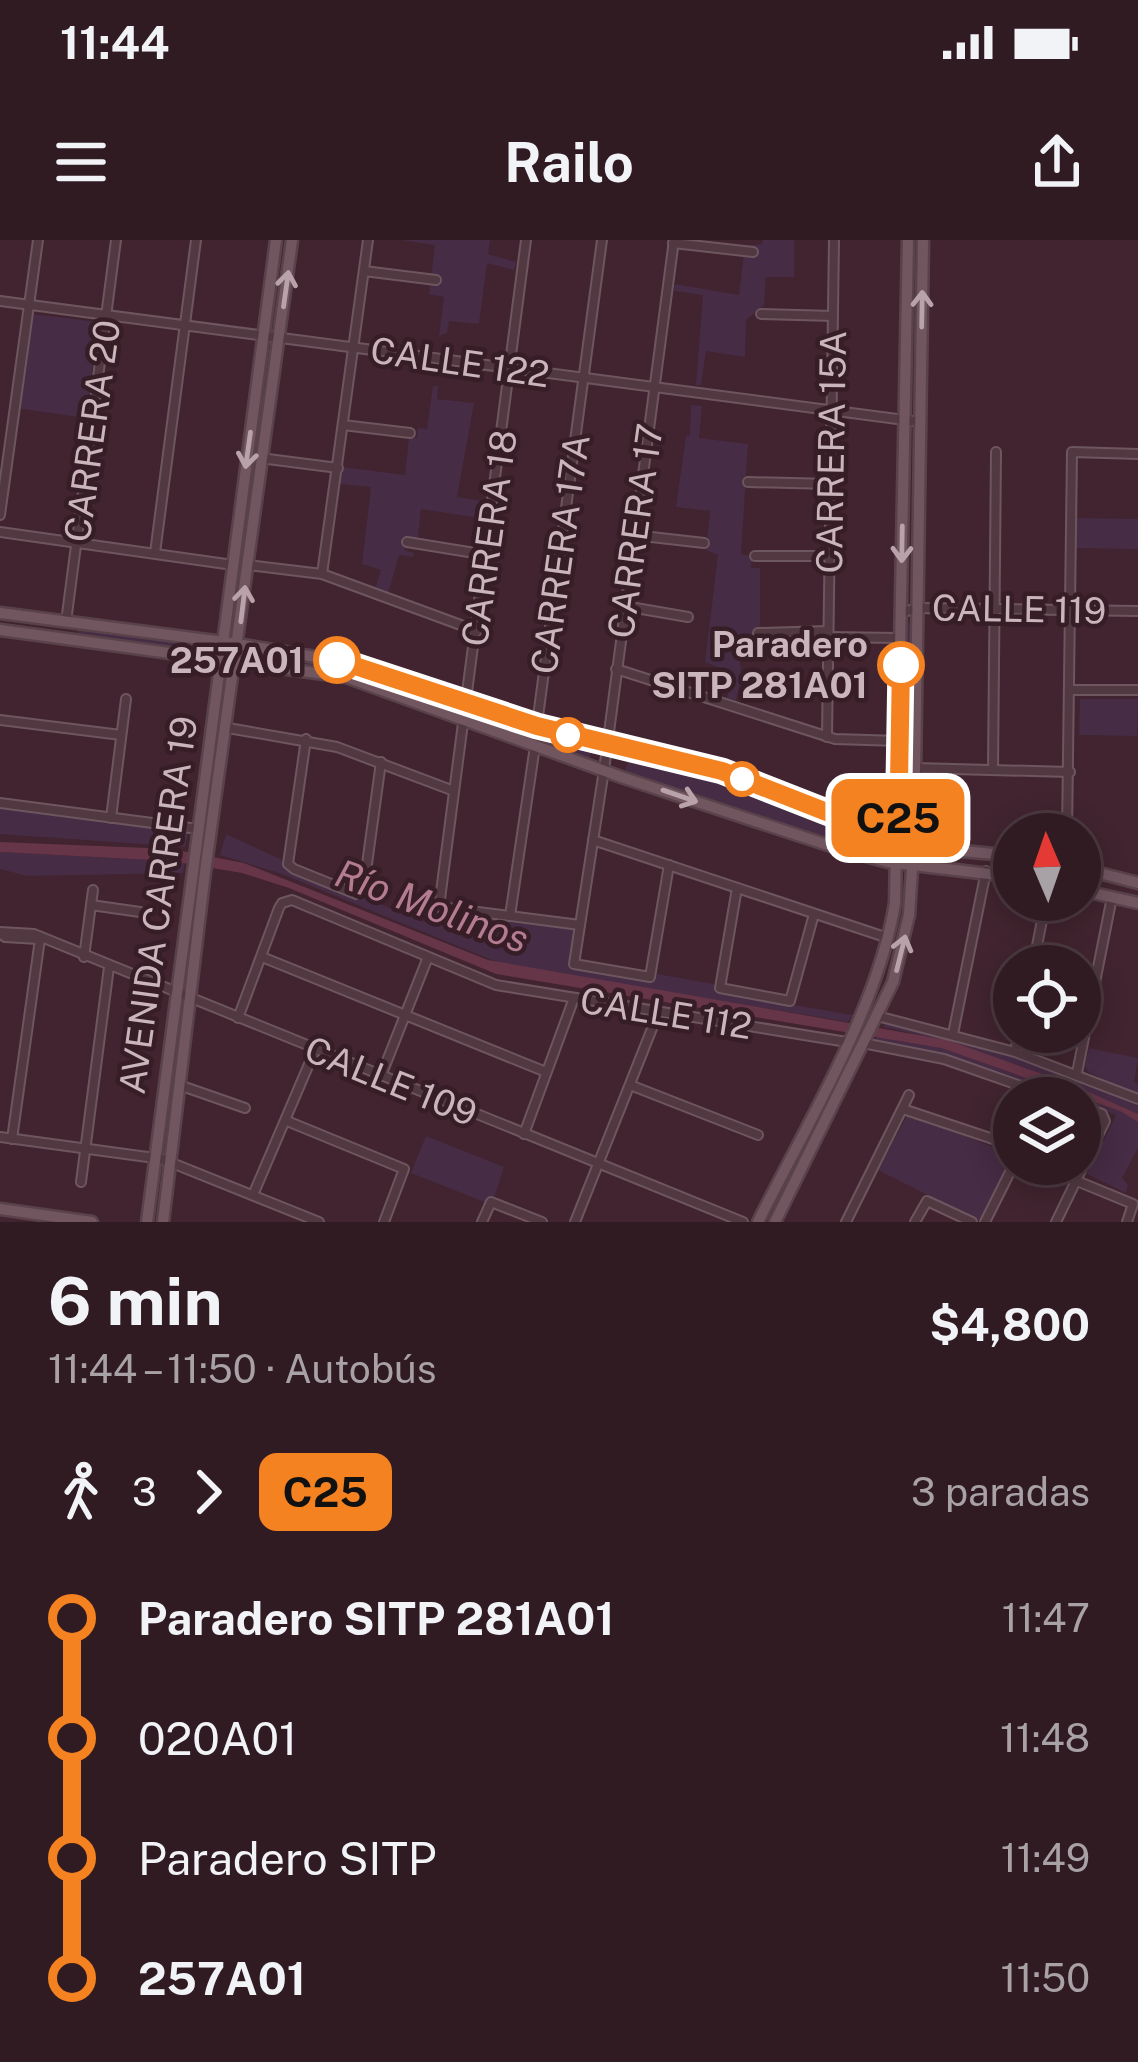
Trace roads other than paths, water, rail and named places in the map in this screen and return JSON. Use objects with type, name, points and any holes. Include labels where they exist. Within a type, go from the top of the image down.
[{"type":"main road","name":"AVENIDA CARRERA 19","points":[[147,1222],[276,240]]},
{"type":"main road","name":"AVENIDA CARRERA 19","points":[[163,1222],[292,240]]},
{"type":"main road","points":[[758,1222],[860,1016],[889,939],[901,741],[908,240]]},
{"type":"main road","points":[[775,1222],[876,1018],[905,939],[914,844],[923,240]]},
{"type":"main road","points":[[0,613],[224,641],[352,663],[537,726],[722,771],[898,840],[993,853]]},
{"type":"main road","points":[[15,632],[65,633],[66,622]]},
{"type":"main road","points":[[0,630],[236,659],[359,680],[823,844],[897,862],[993,873]]},
{"type":"main road","points":[[1101,873],[1138,883]]},
{"type":"main road","points":[[1101,895],[1138,902]]},
{"type":"main road","points":[[814,1109],[803,1139],[806,1144],[827,1116]]},
{"type":"main road","points":[[0,1209],[92,1222]]},
{"type":"street","points":[[0,515],[38,240]]},
{"type":"street","name":"CARRERA 20","points":[[66,622],[116,240]]},
{"type":"street","points":[[155,553],[196,240]]},
{"type":"street","points":[[322,574],[368,240]]},
{"type":"street","name":"CARRERA 18","points":[[510,916],[439,907],[526,240]]},
{"type":"street","name":"CARRERA 17A","points":[[537,726],[602,240]]},
{"type":"street","name":"CARRERA 15A","points":[[826,737],[834,240]]},
{"type":"street","points":[[673,241],[753,252]]},
{"type":"street","name":"CARRERA 17","points":[[574,964],[673,241]]},
{"type":"street","points":[[364,271],[436,280]]},
{"type":"street","name":"CALLE 122","points":[[0,301],[920,422]]},
{"type":"street","points":[[761,314],[833,316]]},
{"type":"street","points":[[343,425],[410,433]]},
{"type":"street","points":[[993,770],[996,452]]},
{"type":"street","points":[[1067,813],[1072,452],[1138,454]]},
{"type":"street","points":[[268,459],[338,468]]},
{"type":"street","points":[[748,482],[831,484]]},
{"type":"street","points":[[0,532],[233,565]]},
{"type":"street","points":[[634,535],[704,543]]},
{"type":"street","points":[[407,542],[487,555]]},
{"type":"street","points":[[755,556],[830,556]]},
{"type":"street","points":[[248,565],[322,574],[477,631]]},
{"type":"street","points":[[624,606],[688,617]]},
{"type":"street","name":"CALLE 119","points":[[901,613],[917,608],[1138,610]]},
{"type":"street","points":[[758,633],[901,638]]},
{"type":"street","points":[[616,669],[826,737],[901,741]]},
{"type":"street","points":[[1071,689],[1138,691]]},
{"type":"street","points":[[111,818],[126,699]]},
{"type":"street","points":[[0,720],[122,735]]},
{"type":"street","points":[[228,728],[306,739],[454,791]]},
{"type":"street","points":[[306,739],[289,863],[294,869],[361,893],[381,762]]},
{"type":"street","points":[[535,746],[510,916],[580,925]]},
{"type":"street","points":[[915,769],[1070,772]]},
{"type":"street","points":[[0,803],[198,829]]},
{"type":"street","points":[[593,840],[889,939]]},
{"type":"street","name":"CALLE 112","points":[[574,964],[650,977],[668,865]]},
{"type":"street","points":[[953,1034],[986,872]]},
{"type":"street","name":"CALLE 112","points":[[737,888],[720,988],[790,1000],[814,914]]},
{"type":"street","points":[[84,957],[93,890]]},
{"type":"street","points":[[1077,1073],[1112,897]]},
{"type":"street","name":"CALLE 112","points":[[262,957],[286,900],[496,985],[849,1038]]},
{"type":"street","points":[[91,905],[140,912]]},
{"type":"street","name":"CALLE 109","points":[[0,933],[34,934],[743,1222]]},
{"type":"street","points":[[12,1139],[40,939]]},
{"type":"street","points":[[238,1018],[262,957],[546,1072]]},
{"type":"street","points":[[381,1076],[428,957]]},
{"type":"street","points":[[81,1182],[110,967]]},
{"type":"street","points":[[524,1135],[574,998]]},
{"type":"street","points":[[575,1222],[659,1011]]},
{"type":"street","points":[[876,1018],[993,1046]]},
{"type":"street","points":[[865,1040],[994,1077]]},
{"type":"street","points":[[253,1195],[315,1050]]},
{"type":"street","points":[[1018,1053],[1138,1100]]},
{"type":"street","points":[[179,1085],[245,1108]]},
{"type":"street","points":[[630,1085],[758,1135]]},
{"type":"street","points":[[846,1222],[910,1095]]},
{"type":"street","points":[[903,1109],[993,1139]]},
{"type":"street","points":[[287,1121],[404,1169],[384,1222]]},
{"type":"street","points":[[0,1137],[170,1162],[319,1222]]},
{"type":"street","points":[[985,1222],[1004,1185]]},
{"type":"street","points":[[1056,1222],[1075,1185]]},
{"type":"street","points":[[1086,1185],[1133,1205],[1126,1222]]},
{"type":"street","points":[[915,1222],[927,1201],[973,1222]]},
{"type":"street","points":[[482,1222],[491,1202],[542,1222]]},
{"type":"place","name":"257A01","points":[[337,660]]},
{"type":"place","name":"Paradero SITP 281A01","points":[[901,665]]},
{"type":"water label","name":"Río Molinos","points":[[432,906]]}]
